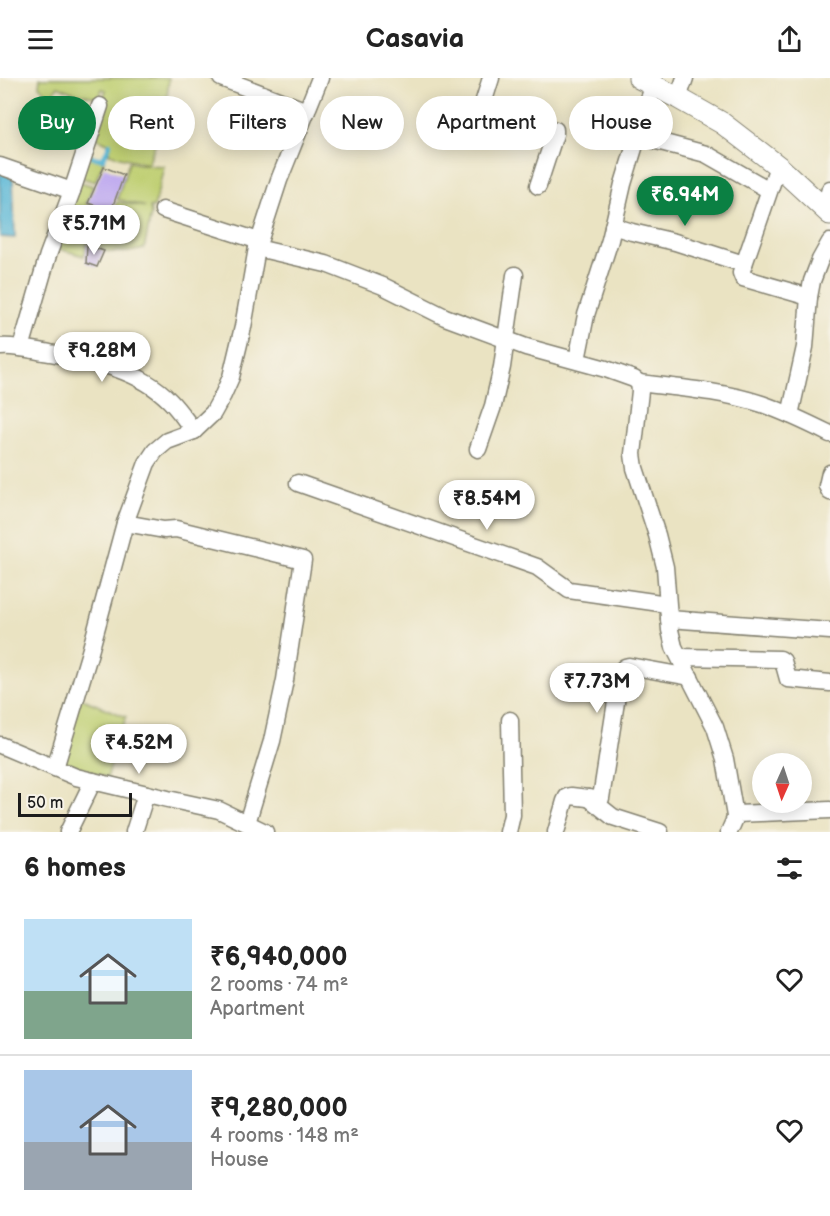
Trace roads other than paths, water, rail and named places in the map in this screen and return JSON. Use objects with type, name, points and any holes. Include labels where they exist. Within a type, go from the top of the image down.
[{"type":"street","points":[[221,78],[268,96]]},
{"type":"street","points":[[308,108],[320,78]]},
{"type":"street","points":[[491,78],[481,110],[482,116],[530,123],[555,130],[538,186]]},
{"type":"street","points":[[646,82],[682,88],[722,123],[778,166],[827,212]]},
{"type":"street","points":[[21,348],[45,264],[100,106]]},
{"type":"street","points":[[673,145],[706,154],[770,190]]},
{"type":"street","points":[[55,768],[125,523],[147,463],[155,451],[167,441],[194,431],[213,413],[231,377],[258,244],[291,150]]},
{"type":"street","points":[[577,360],[586,315],[610,240],[634,150]]},
{"type":"street","points":[[0,166],[72,191]]},
{"type":"street","points":[[778,166],[741,273],[743,278],[809,297]]},
{"type":"street","points":[[827,212],[830,189]]},
{"type":"street","points":[[164,210],[258,244],[336,268],[383,286],[445,317],[526,347],[577,360],[639,383],[707,391],[761,404],[830,434]]},
{"type":"street","points":[[613,226],[675,242],[744,264]]},
{"type":"street","points":[[790,415],[805,347],[812,281],[830,242]]},
{"type":"street","points":[[478,449],[498,386],[507,340],[515,276]]},
{"type":"street","points":[[0,346],[97,363],[139,378],[171,402],[194,431]]},
{"type":"street","points":[[639,383],[633,454],[635,468],[662,552],[674,646],[715,727],[720,742],[732,824]]},
{"type":"street","points":[[830,473],[827,486],[830,492]]},
{"type":"street","points":[[298,483],[537,567],[569,590],[668,611],[830,631]]},
{"type":"street","points":[[125,523],[164,530],[176,529],[303,560],[286,670],[272,741],[247,823]]},
{"type":"street","points":[[680,657],[780,659],[783,661],[788,679],[830,683]]},
{"type":"street","points":[[556,832],[567,797],[601,798],[621,671],[629,666],[690,677]]},
{"type":"street","points":[[508,832],[512,815],[510,720]]},
{"type":"street","points":[[0,744],[76,777],[219,810],[265,832]]},
{"type":"street","points":[[68,832],[93,781]]},
{"type":"street","points":[[134,832],[146,794]]},
{"type":"street","points":[[590,798],[613,817],[660,832]]},
{"type":"street","points":[[732,824],[737,814],[830,810]]},
{"type":"water","points":[[0,171],[13,178],[15,238],[0,237]]},
{"type":"waterway","points":[[86,156],[103,159],[108,148]]}]
